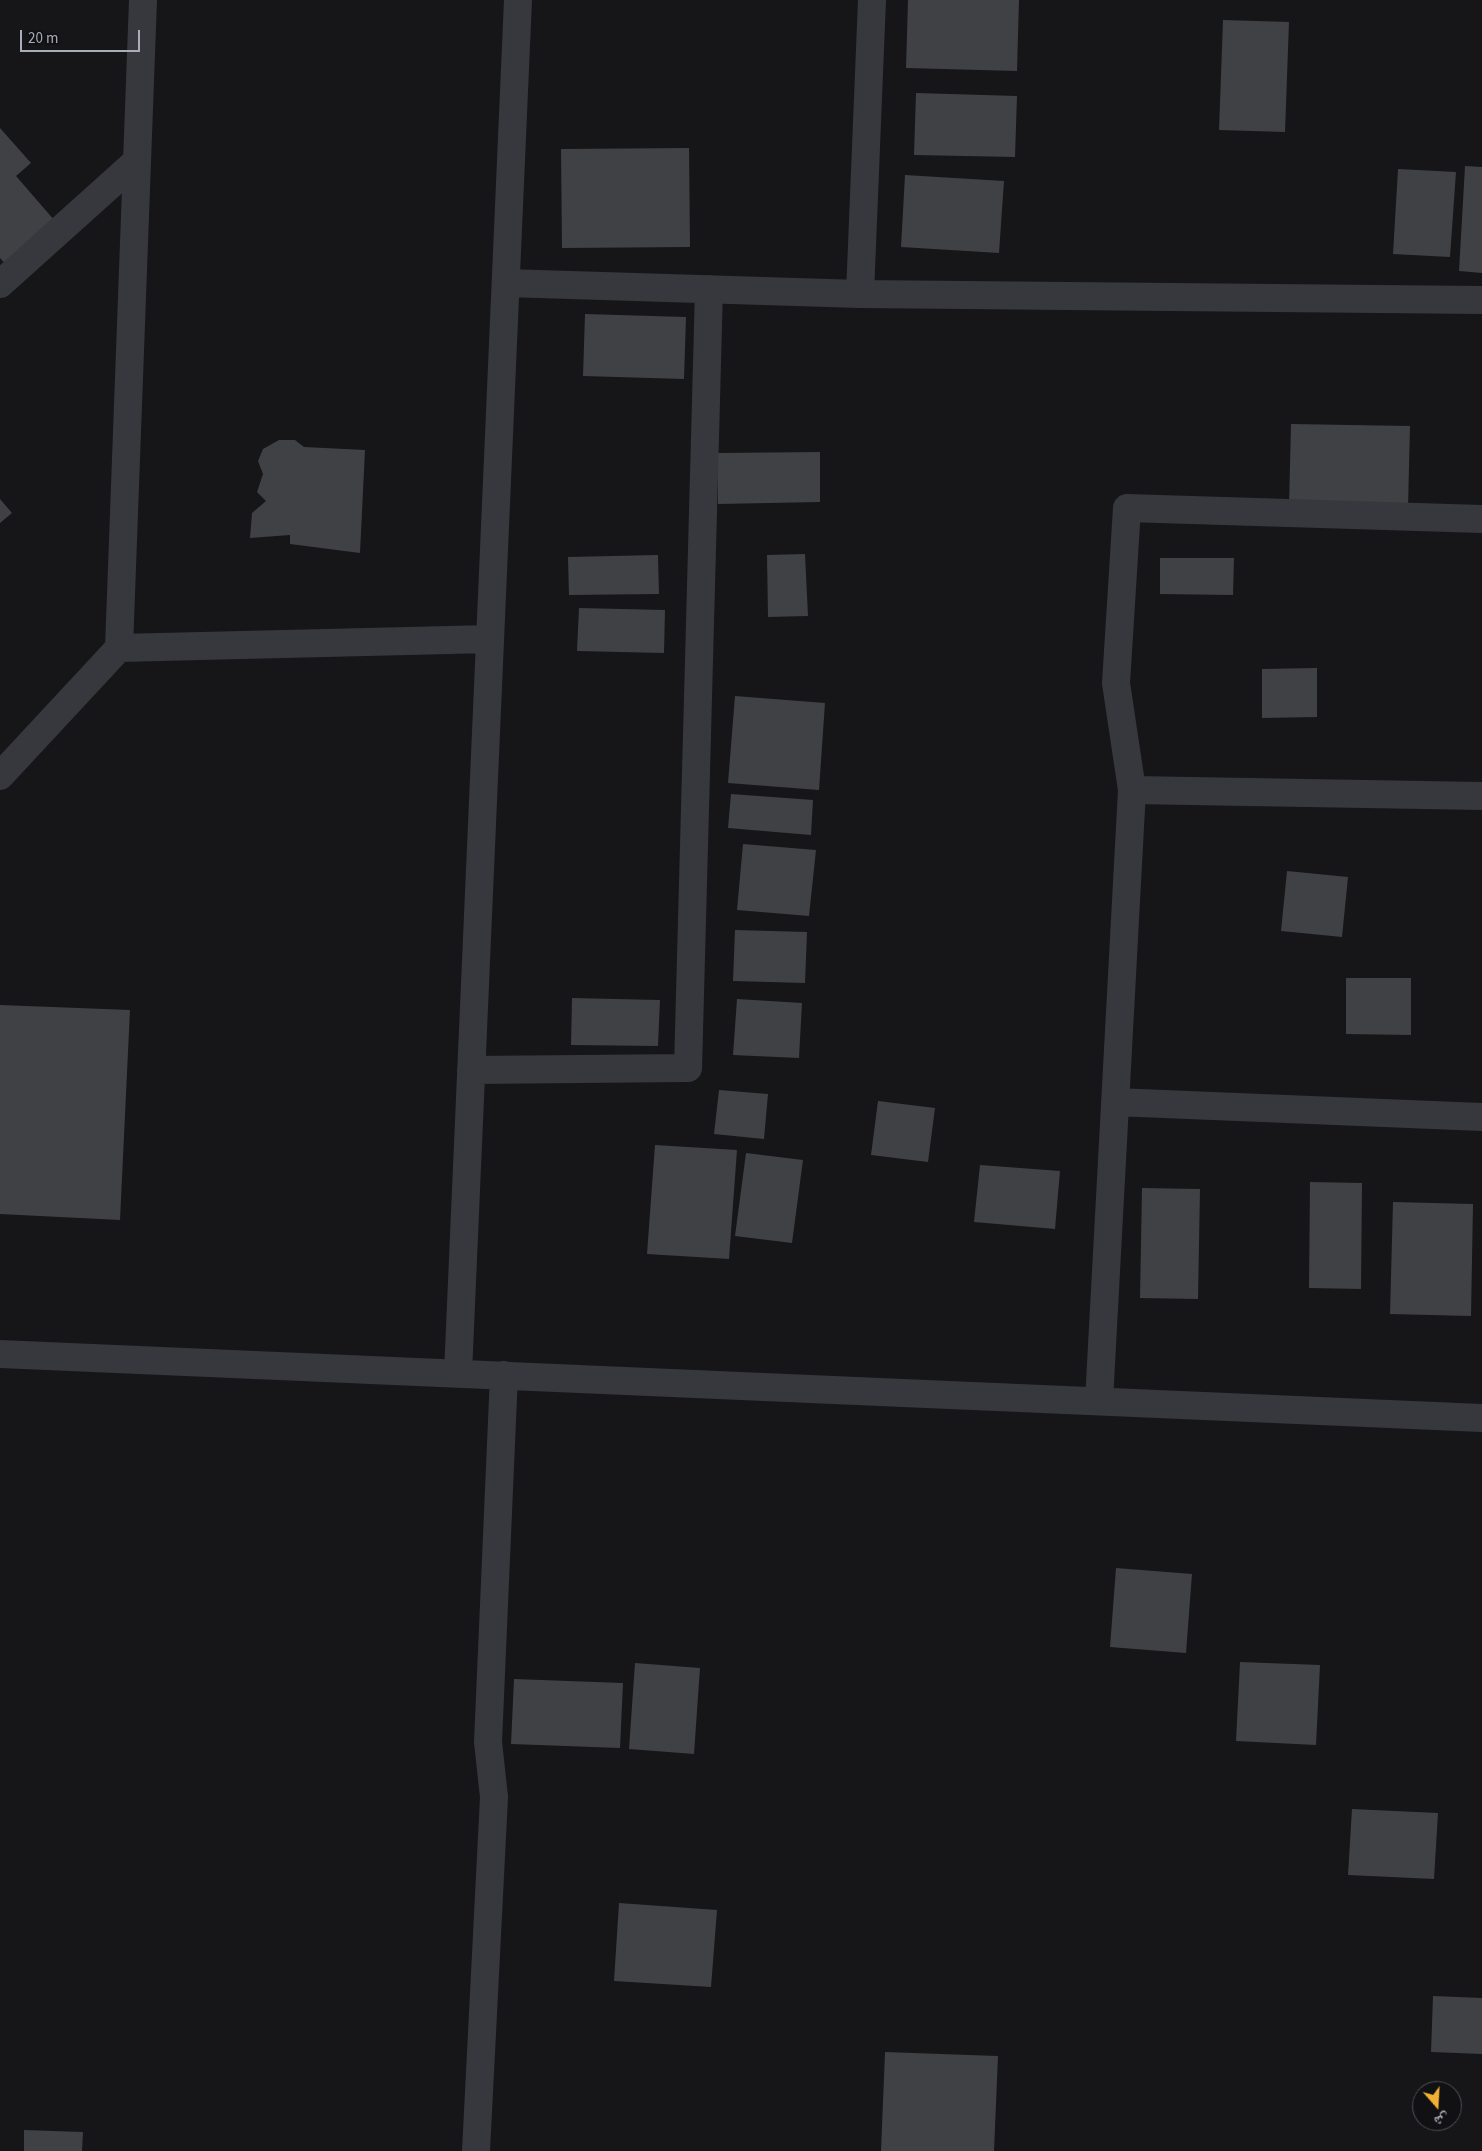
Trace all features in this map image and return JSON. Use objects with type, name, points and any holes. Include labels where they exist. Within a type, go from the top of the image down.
[{"type":"street","points":[[0,776],[119,648],[143,0]]},
{"type":"street","points":[[458,1372],[518,0]]},
{"type":"street","points":[[860,294],[872,0]]},
{"type":"street","points":[[0,284],[137,161]]},
{"type":"street","points":[[506,283],[860,294],[1482,300]]},
{"type":"street","points":[[471,1070],[688,1068],[709,289]]},
{"type":"street","points":[[1098,1401],[1132,790],[1116,683],[1126,508],[1482,519]]},
{"type":"street","points":[[119,648],[490,639]]},
{"type":"street","points":[[1132,790],[1482,796]]},
{"type":"street","points":[[1115,1102],[1482,1117]]},
{"type":"street","points":[[0,1354],[458,1372],[1482,1418]]},
{"type":"street","points":[[476,2151],[494,1797],[488,1742],[504,1375]]},
{"type":"building","points":[[908,0],[1019,0],[1017,71],[906,68]]},
{"type":"building","points":[[1223,20],[1289,22],[1285,132],[1219,130]]},
{"type":"building","points":[[916,93],[1017,96],[1015,157],[914,155]]},
{"type":"building","points":[[0,128],[31,163],[16,176],[55,221],[8,267],[0,258]]},
{"type":"building","points":[[689,148],[690,247],[562,248],[561,149]]},
{"type":"building","points":[[1465,166],[1482,167],[1482,273],[1459,271]]},
{"type":"building","points":[[1398,169],[1456,172],[1450,257],[1393,254]]},
{"type":"building","points":[[905,175],[1004,181],[999,253],[901,247]]},
{"type":"building","points":[[585,314],[686,317],[684,379],[583,376]]},
{"type":"building","points":[[1291,424],[1410,426],[1408,508],[1289,506]]},
{"type":"building","points":[[279,440],[295,440],[304,447],[365,450],[360,553],[290,544],[290,535],[250,538],[252,513],[266,501],[257,492],[263,474],[258,461],[263,449]]},
{"type":"building","points":[[820,452],[820,502],[718,504],[718,453]]},
{"type":"building","points":[[0,499],[12,513],[0,523]]},
{"type":"building","points":[[805,554],[808,616],[768,617],[767,555]]},
{"type":"building","points":[[658,555],[659,594],[569,595],[568,557]]},
{"type":"building","points":[[1160,558],[1234,558],[1233,595],[1160,594]]},
{"type":"building","points":[[579,608],[665,610],[664,653],[577,651]]},
{"type":"building","points":[[1317,668],[1317,717],[1262,718],[1262,669]]},
{"type":"building","points":[[735,696],[825,703],[819,790],[728,783]]},
{"type":"building","points":[[731,794],[813,800],[811,835],[728,828]]},
{"type":"building","points":[[743,844],[816,850],[809,916],[737,910]]},
{"type":"building","points":[[1287,871],[1348,877],[1342,937],[1281,931]]},
{"type":"building","points":[[735,930],[807,932],[805,983],[733,981]]},
{"type":"building","points":[[1346,978],[1411,978],[1411,1035],[1346,1034]]},
{"type":"building","points":[[572,998],[660,1000],[658,1046],[571,1045]]},
{"type":"building","points":[[737,999],[802,1003],[799,1058],[733,1055]]},
{"type":"building","points":[[0,1005],[130,1010],[120,1220],[0,1214]]},
{"type":"building","points":[[719,1090],[768,1094],[764,1139],[714,1134]]},
{"type":"building","points":[[878,1101],[935,1108],[928,1162],[871,1155]]},
{"type":"building","points":[[655,1145],[737,1150],[729,1259],[647,1254]]},
{"type":"building","points":[[746,1153],[803,1160],[792,1243],[735,1236]]},
{"type":"building","points":[[980,1165],[1060,1171],[1055,1229],[974,1222]]},
{"type":"building","points":[[1310,1182],[1362,1183],[1361,1289],[1309,1288]]},
{"type":"building","points":[[1142,1188],[1200,1189],[1198,1299],[1140,1298]]},
{"type":"building","points":[[1393,1202],[1473,1204],[1471,1316],[1390,1314]]},
{"type":"building","points":[[1116,1568],[1192,1574],[1186,1653],[1110,1647]]},
{"type":"building","points":[[1240,1662],[1320,1665],[1316,1745],[1236,1741]]},
{"type":"building","points":[[635,1663],[700,1668],[694,1754],[629,1749]]},
{"type":"building","points":[[514,1679],[623,1683],[620,1748],[511,1744]]},
{"type":"building","points":[[1352,1809],[1438,1813],[1434,1879],[1348,1875]]},
{"type":"building","points":[[619,1903],[717,1910],[711,1987],[614,1981]]},
{"type":"building","points":[[1433,1996],[1482,1998],[1482,2054],[1431,2052]]},
{"type":"building","points":[[885,2052],[998,2056],[994,2151],[881,2151]]},
{"type":"building","points":[[24,2130],[83,2132],[82,2151],[24,2151]]}]
